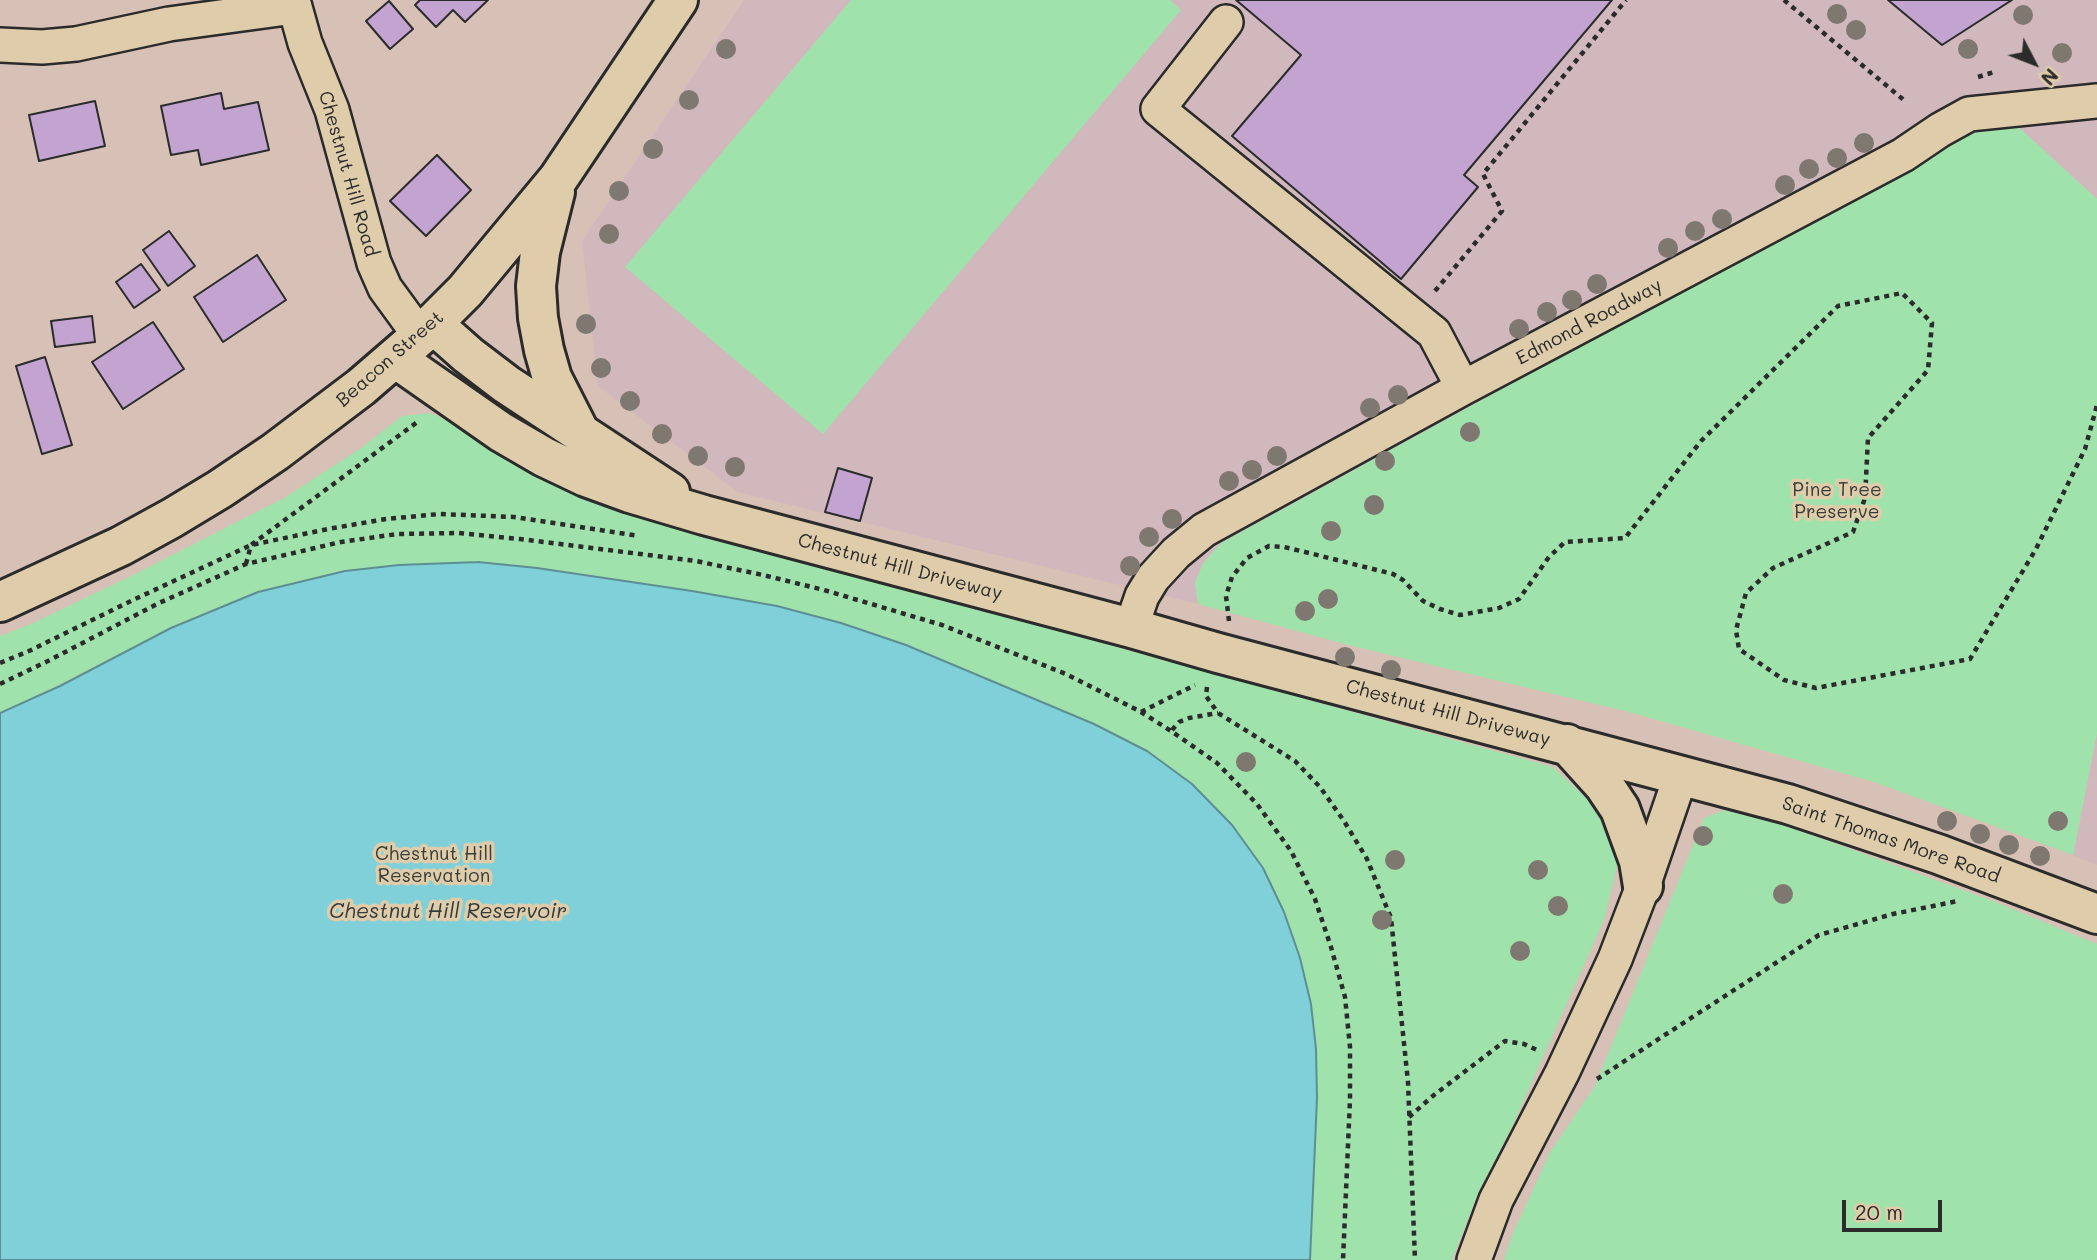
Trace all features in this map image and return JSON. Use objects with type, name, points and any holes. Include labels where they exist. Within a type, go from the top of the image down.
[{"type":"main road","name":"Beacon Street","points":[[0,602],[121,546],[210,495],[275,452],[360,387],[416,339],[465,292],[558,179],[678,0]]},
{"type":"main road","points":[[558,179],[540,252],[536,286],[538,318],[552,378],[580,432]]},
{"type":"main road","name":"Chestnut Hill Driveway","points":[[416,339],[497,377],[704,515]]},
{"type":"main road","name":"Chestnut Hill Driveway","points":[[416,339],[500,432],[544,457],[597,481],[704,515],[1681,775]]},
{"type":"main road","points":[[1567,744],[1598,778],[1620,809],[1639,861],[1643,886]]},
{"type":"main road","name":"Saint Thomas More Road","points":[[1681,775],[1788,804],[1862,828],[2097,914]]},
{"type":"street","name":"Chestnut Hill Road","points":[[0,45],[42,47],[76,44],[169,24],[293,3],[305,43],[332,110],[374,263],[385,288],[416,339]]},
{"type":"street","points":[[1226,22],[1158,109],[1434,333],[1463,388]]},
{"type":"street","name":"Edmond Roadway","points":[[1132,628],[1142,596],[1153,578],[1175,553],[1204,530],[1463,388],[1903,155],[1969,114],[2097,101]]},
{"type":"street","points":[[1474,1260],[1496,1200],[1587,1021],[1615,959],[1681,775]]},
{"type":"path","points":[[1414,316],[1502,211],[1483,174],[1626,0]]},
{"type":"path","points":[[1784,0],[1905,101]]},
{"type":"path","points":[[1227,631],[1229,620],[1226,596],[1232,577],[1247,558],[1269,546],[1305,552],[1393,575],[1403,580],[1423,601],[1460,615],[1499,608],[1519,599],[1549,557],[1565,542],[1625,538],[1701,441],[1838,306],[1902,293],[1931,323],[1928,370],[1868,438],[1865,498],[1853,532],[1773,568],[1746,593],[1735,629],[1739,649],[1784,680],[1816,688],[1970,659],[2036,549],[2085,449],[2097,405]]},
{"type":"path","points":[[0,663],[251,545],[427,416]]},
{"type":"path","points":[[251,545],[386,519],[440,514],[514,517],[649,537]]},
{"type":"path","points":[[0,684],[48,662],[159,603],[246,564],[341,542],[385,535],[457,533],[695,561],[824,590],[942,625],[1066,674],[1141,712],[1217,763],[1257,804],[1291,850],[1315,899],[1332,947],[1345,997],[1350,1047],[1343,1260]]},
{"type":"path","points":[[246,564],[251,545]]},
{"type":"path","points":[[1209,678],[1206,696],[1218,713],[1295,761],[1320,787],[1367,859],[1391,918],[1408,1082],[1415,1260]]},
{"type":"path","points":[[1141,712],[1197,684]]},
{"type":"path","points":[[1171,731],[1179,722],[1189,718],[1218,713]]},
{"type":"path","points":[[1587,1074],[1594,1081],[1819,935],[1893,914],[1959,901]]},
{"type":"path","points":[[1409,1117],[1433,1095],[1505,1041],[1524,1044],[1547,1055]]},
{"type":"shaded area","points":[[744,0],[2097,0],[2097,199],[2015,124],[1221,543],[1203,563],[1195,583],[1198,604],[738,492],[598,386],[582,241]]},
{"type":"shaded area","points":[[2097,733],[2097,865],[2073,855]]},
{"type":"green space","points":[[851,0],[1170,0],[1181,10],[823,434],[625,267]]},
{"type":"green space","name":"Pine Tree Preserve","points":[[2015,124],[2097,199],[2097,733],[2073,855],[1874,782],[1629,712],[1348,645],[1198,604],[1195,583],[1203,563],[1221,543],[1963,136]]},
{"type":"green space","name":"Chestnut Hill Reservoir","points":[[429,413],[456,423],[604,506],[1553,767],[1599,810],[1621,850],[1604,920],[1510,1131],[1478,1193],[1452,1260],[0,1260],[0,636],[29,625],[135,574],[284,498],[364,446],[402,416]]},
{"type":"green space","points":[[1725,810],[1793,828],[1993,901],[2097,944],[2097,1260],[1504,1260],[1511,1238],[1550,1152],[1595,1086],[1704,818]]},
{"type":"water","name":"Chestnut Hill Reservoir","points":[[478,562],[692,591],[777,606],[841,623],[906,645],[1094,724],[1147,751],[1192,784],[1232,825],[1263,868],[1284,912],[1300,958],[1311,1004],[1316,1049],[1317,1098],[1310,1260],[0,1260],[0,713],[60,686],[171,628],[258,592],[345,571],[399,565]]},
{"type":"building","points":[[420,0],[488,0],[465,22],[453,10],[436,27],[415,5]]},
{"type":"building","points":[[1236,0],[1612,0],[1464,175],[1478,187],[1401,279],[1232,136],[1301,55]]},
{"type":"building","points":[[1888,0],[2012,0],[1942,45]]},
{"type":"building","points":[[389,1],[413,29],[390,49],[366,21]]},
{"type":"building","points":[[221,93],[224,109],[258,102],[269,150],[201,165],[198,150],[171,155],[161,106]]},
{"type":"building","points":[[95,101],[105,146],[39,161],[29,115]]},
{"type":"building","points":[[437,155],[471,190],[426,236],[390,201]]},
{"type":"building","points":[[169,231],[195,266],[168,286],[143,250]]},
{"type":"building","points":[[257,255],[286,300],[223,342],[194,297]]},
{"type":"building","points":[[141,264],[160,290],[134,308],[116,282]]},
{"type":"building","points":[[92,316],[95,342],[55,347],[51,321]]},
{"type":"building","points":[[153,322],[184,369],[123,409],[92,362]]},
{"type":"building","points":[[45,357],[72,445],[42,454],[16,366]]},
{"type":"building","points":[[838,468],[872,478],[860,521],[825,512]]},
{"type":"park label","name":"Chestnut Hill Reservation","points":[[434,865]]}]
